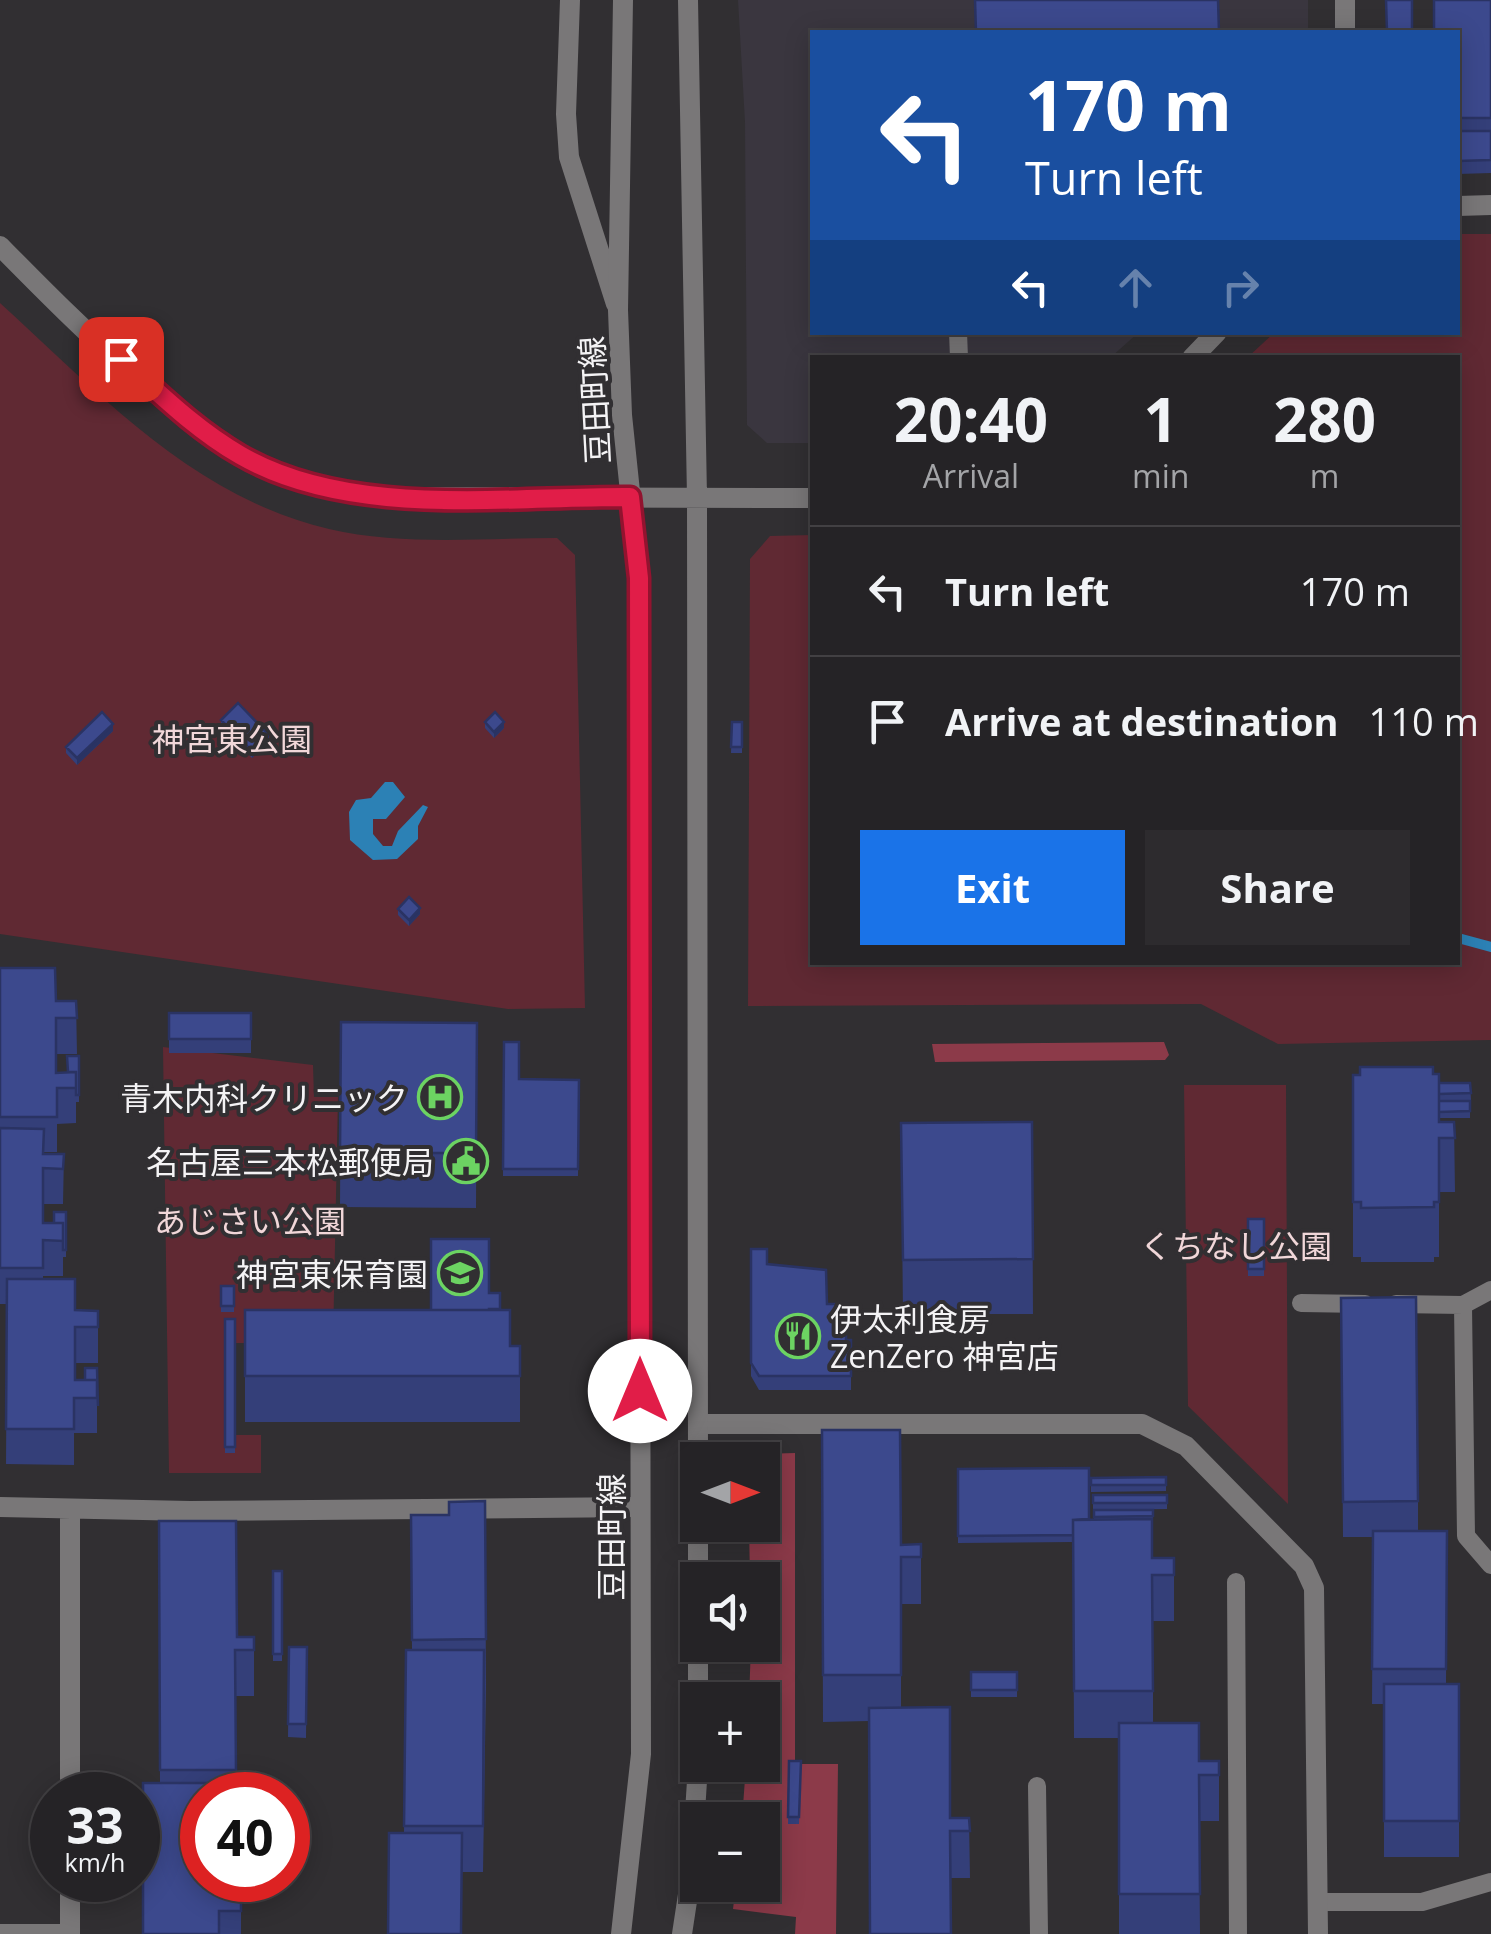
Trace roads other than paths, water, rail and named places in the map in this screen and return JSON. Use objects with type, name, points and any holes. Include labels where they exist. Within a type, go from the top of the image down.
[{"type":"street","points":[[570,0],[566,114],[570,157],[618,310]]},
{"type":"street","name":"豆田町線","points":[[622,0],[618,310],[639,578],[641,1754],[622,1934]]},
{"type":"street","points":[[688,0],[696,497],[698,1442]]},
{"type":"street","points":[[1344,0],[1345,30]]},
{"type":"street","points":[[1460,206],[1491,205]]},
{"type":"street","points":[[0,246],[193,424],[241,456],[291,478],[348,493],[394,497],[810,498]]},
{"type":"street","points":[[1195,355],[1214,335]]},
{"type":"street","points":[[698,1424],[1142,1424],[1186,1446],[1304,1566],[1314,1588],[1318,1934]]},
{"type":"street","points":[[0,1507],[640,1508]]},
{"type":"street","points":[[70,1509],[70,1772]]},
{"type":"street","points":[[682,1934],[692,1875],[697,1782]]},
{"type":"street","points":[[70,1902],[70,1934]]},
{"type":"lane","points":[[1301,1302],[1463,1306],[1491,1290]]},
{"type":"lane","points":[[1463,1306],[1466,1536],[1491,1564]]},
{"type":"lane","points":[[1236,1582],[1238,1934]]},
{"type":"lane","points":[[1037,1786],[1040,1934]]},
{"type":"lane","points":[[1318,1902],[1422,1902],[1491,1882]]},
{"type":"lane","points":[[0,1934],[70,1934]]},
{"type":"water","points":[[385,782],[393,782],[405,797],[386,819],[373,819],[373,834],[383,846],[392,846],[398,831],[423,805],[428,807],[418,826],[418,839],[397,859],[373,860],[350,840],[349,812],[356,800],[371,798]]},
{"type":"waterway","points":[[1460,939],[1491,947]]},
{"type":"place","name":"青木内科クリニック","points":[[440,1097]]},
{"type":"place","name":"名古屋三本松郵便局","points":[[466,1161]]},
{"type":"place","name":"神宮東保育園","points":[[460,1273]]},
{"type":"place","name":"伊太利食房 ZenZero 神宮店","points":[[798,1336]]},
{"type":"park label","name":"神宮東公園","points":[[232,738]]},
{"type":"park label","name":"あじさい公園","points":[[250,1220]]},
{"type":"park label","name":"くちなし公園","points":[[1236,1245]]}]
